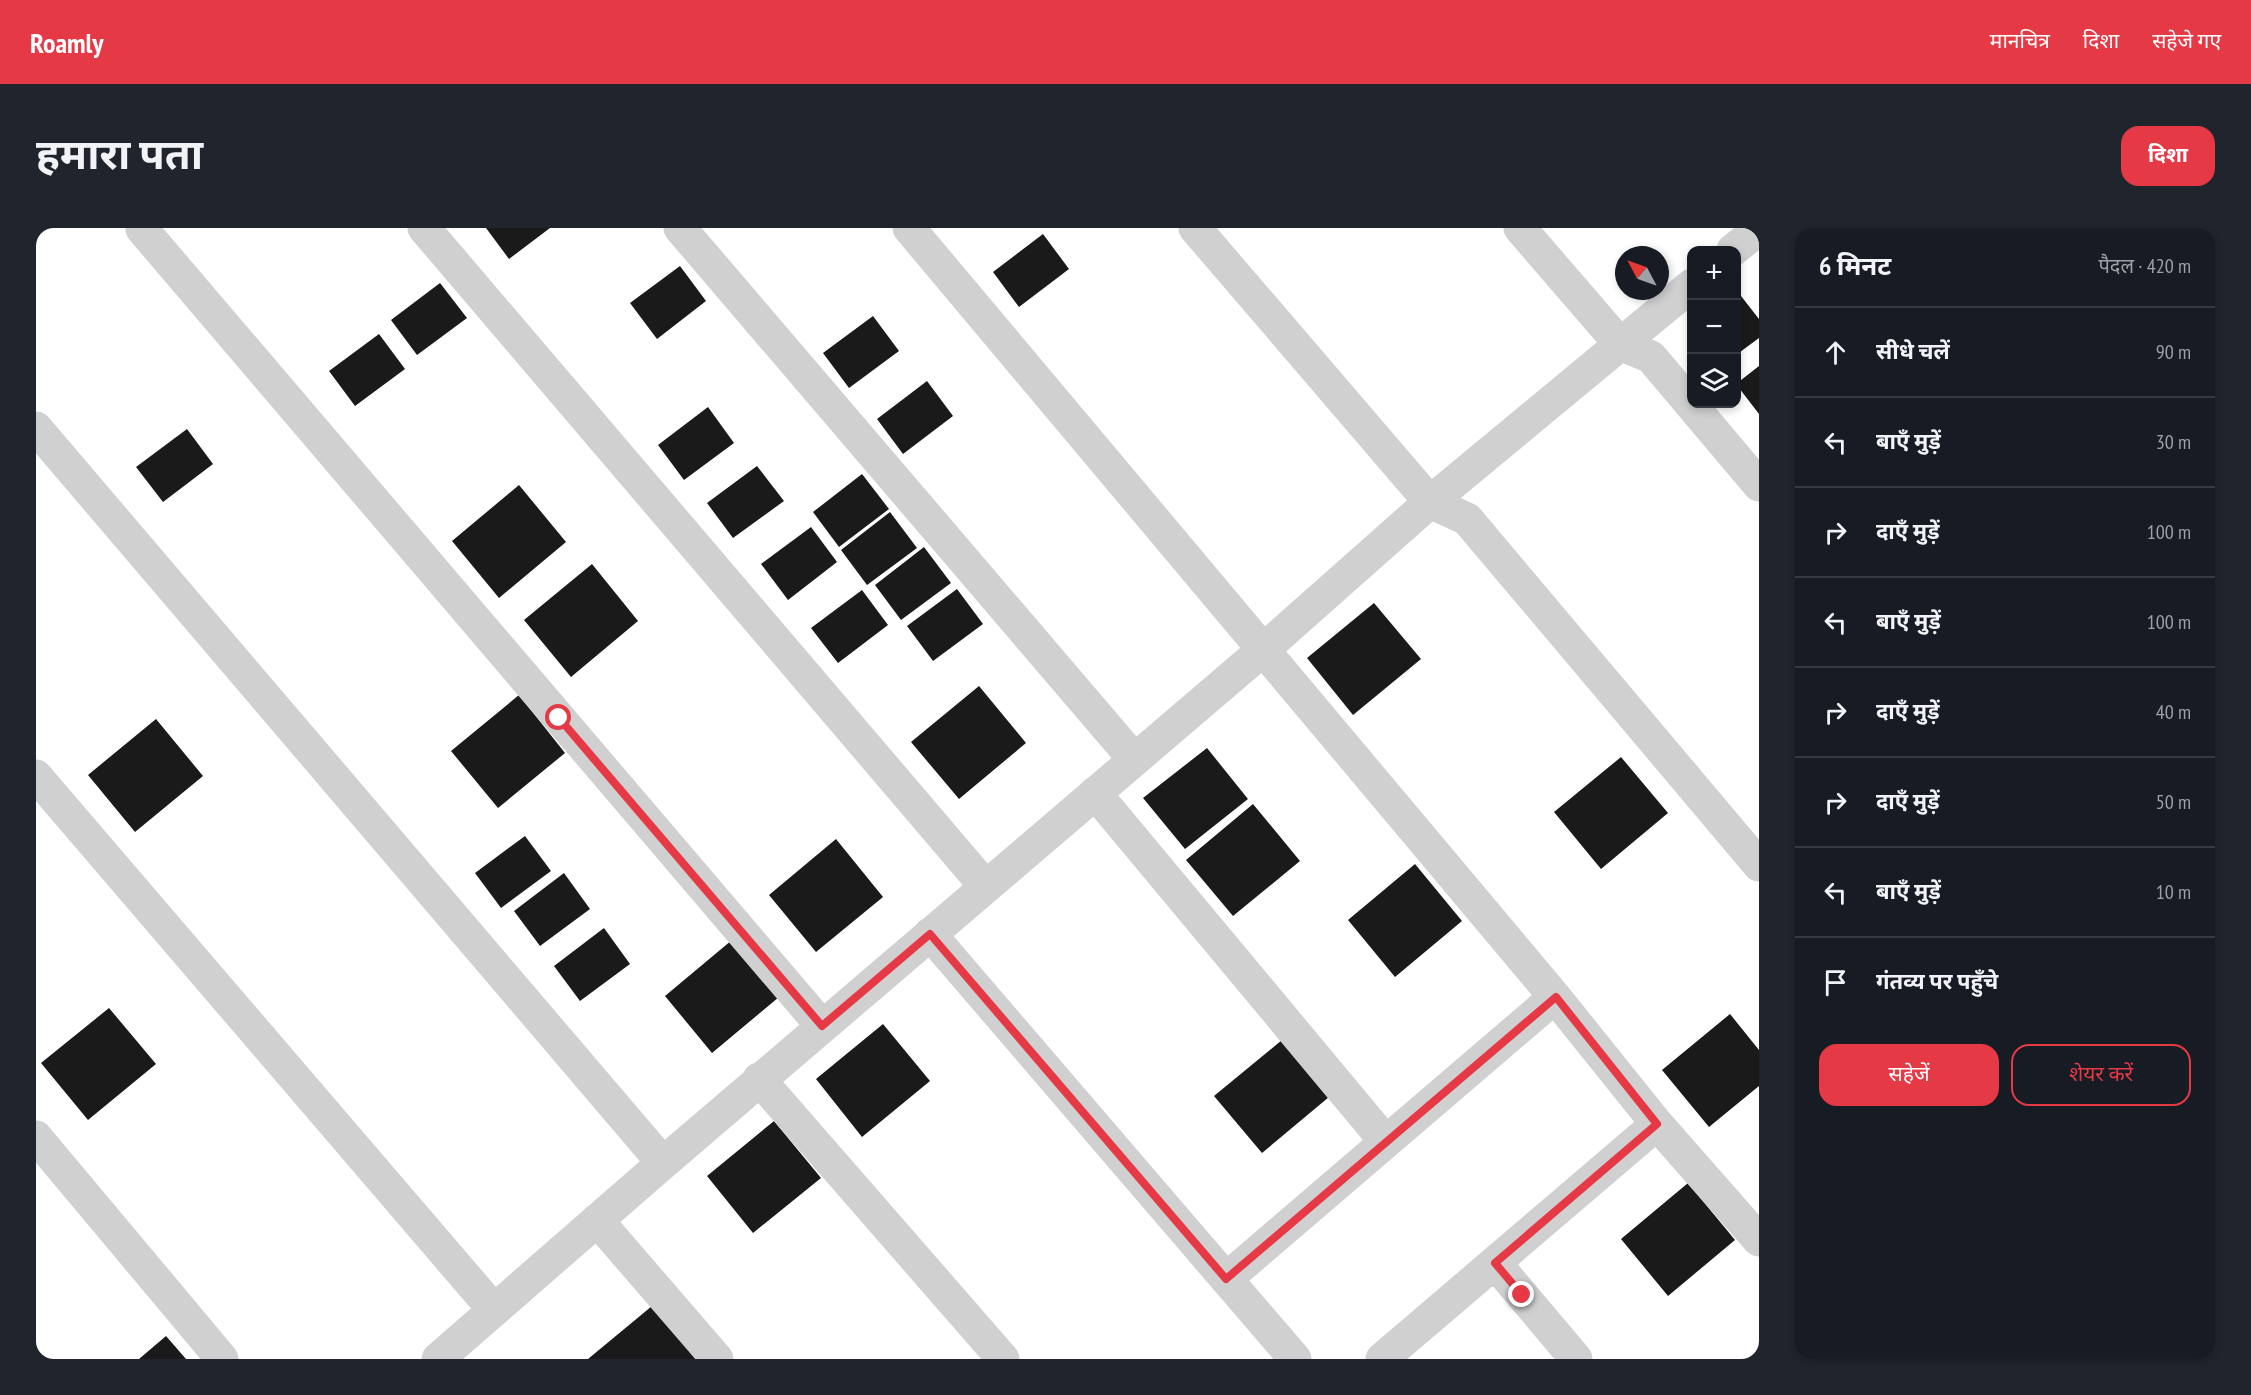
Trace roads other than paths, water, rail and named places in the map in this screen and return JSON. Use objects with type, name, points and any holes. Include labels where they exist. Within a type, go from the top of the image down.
[{"type":"street","points":[[424,228],[986,887]]},
{"type":"street","points":[[680,228],[1134,759]]},
{"type":"street","points":[[909,228],[1556,997],[1657,1124],[1759,1240]]},
{"type":"street","points":[[1196,228],[1430,502],[1467,519],[1759,865]]},
{"type":"street","points":[[1520,228],[1620,344],[1651,357],[1759,485]]},
{"type":"street","points":[[142,229],[822,1026]]},
{"type":"street","points":[[1738,246],[1759,229]]},
{"type":"street","points":[[438,1359],[663,1162],[1263,650],[1430,502],[1687,289]]},
{"type":"street","points":[[36,428],[663,1162]]},
{"type":"street","points":[[36,776],[494,1310]]},
{"type":"street","points":[[1095,793],[1386,1142]]},
{"type":"street","points":[[930,934],[1295,1359]]},
{"type":"street","points":[[1226,1279],[1556,997]]},
{"type":"street","points":[[759,1080],[1003,1359]]},
{"type":"street","points":[[1382,1359],[1657,1124]]},
{"type":"street","points":[[36,1137],[222,1359]]},
{"type":"street","points":[[597,1220],[717,1359]]},
{"type":"street","points":[[1495,1263],[1576,1359]]}]
